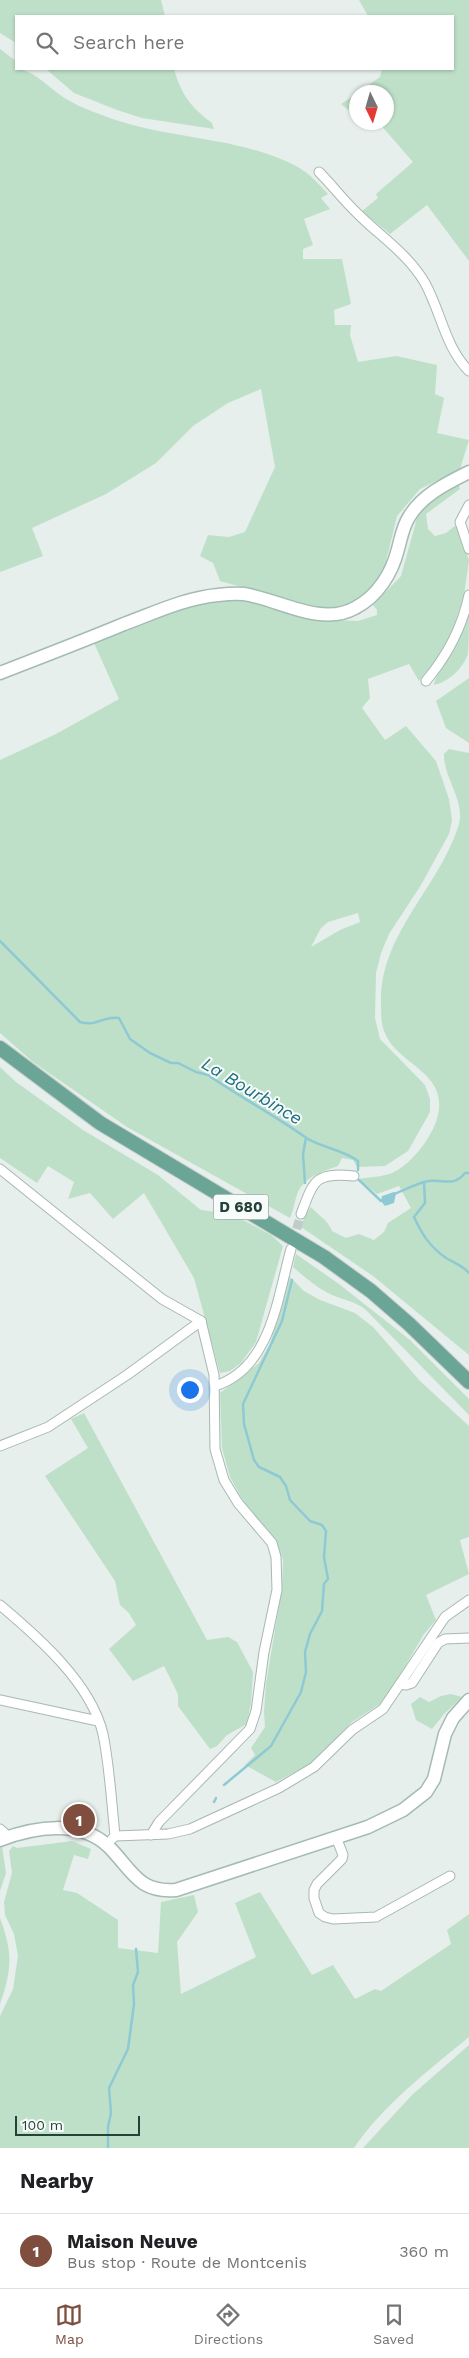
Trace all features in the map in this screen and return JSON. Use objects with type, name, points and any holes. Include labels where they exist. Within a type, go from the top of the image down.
[{"type":"main road","points":[[0,673],[176,605],[216,595],[244,594],[298,609],[327,614],[337,614],[354,608],[366,601],[384,581],[392,567],[402,532],[416,507],[435,491],[468,470]]},
{"type":"main road","name":"D 680","points":[[0,1048],[100,1123],[324,1257],[371,1291],[409,1324],[469,1382]]},
{"type":"main road","points":[[3,1835],[41,1829],[69,1829],[95,1837],[111,1844],[136,1879],[146,1886],[166,1891],[176,1890],[385,1820],[412,1804],[426,1792],[434,1779],[445,1734],[453,1718],[469,1700]]},
{"type":"street","points":[[319,172],[356,213],[404,255],[416,270],[430,294],[450,345],[469,371]]},
{"type":"street","points":[[469,505],[460,522],[469,549]]},
{"type":"street","points":[[426,682],[452,644],[469,595]]},
{"type":"street","points":[[0,1169],[162,1299],[201,1321],[215,1386],[214,1449],[224,1480],[238,1503],[272,1543],[276,1557],[277,1590],[264,1652],[256,1711],[250,1729],[159,1822],[151,1835]]},
{"type":"street","points":[[301,1214],[312,1185],[316,1180],[333,1174],[354,1176]]},
{"type":"street","points":[[215,1386],[234,1378],[249,1366],[263,1346],[291,1249]]},
{"type":"street","points":[[0,1446],[48,1426],[127,1376],[201,1321]]},
{"type":"street","points":[[0,1605],[63,1664],[91,1702],[103,1733],[111,1844],[151,1835],[178,1833],[190,1829],[279,1788],[314,1767],[352,1730],[384,1709],[445,1618],[469,1600]]},
{"type":"street","points":[[400,1684],[412,1683],[438,1643],[445,1639],[469,1638]]},
{"type":"street","points":[[0,1700],[98,1721]]},
{"type":"street","points":[[336,1837],[343,1855],[342,1859],[324,1876],[314,1890],[314,1898],[320,1912],[325,1917],[333,1919],[376,1917],[450,1876]]},
{"type":"green space","points":[[0,0],[161,0],[165,15],[15,15],[15,42],[0,33]]},
{"type":"green space","points":[[359,0],[469,0],[469,261],[427,205],[390,234],[362,211],[378,198],[376,194],[413,162],[385,130],[394,130],[394,85],[369,85],[380,77],[382,70],[454,70],[454,15],[367,15]]},
{"type":"green space","points":[[0,49],[15,60],[15,70],[23,70],[30,73],[82,107],[126,123],[150,129],[249,148],[296,166],[317,182],[328,194],[321,198],[330,209],[304,219],[313,245],[303,249],[303,259],[342,259],[351,304],[334,310],[335,325],[351,325],[350,335],[358,362],[396,356],[437,365],[435,394],[444,398],[437,433],[469,440],[460,469],[420,489],[397,516],[384,570],[368,591],[354,603],[343,607],[313,607],[220,581],[213,563],[200,556],[208,535],[229,537],[245,532],[275,467],[261,389],[228,403],[193,426],[156,463],[106,494],[32,528],[43,556],[0,572]]},
{"type":"green space","points":[[47,70],[174,70],[188,100],[212,123],[214,129],[142,118],[74,93]]},
{"type":"green space","points":[[349,99],[349,110],[341,104]]},
{"type":"green space","points":[[458,483],[460,489],[426,514],[428,529],[435,536],[446,533],[456,525],[469,560],[464,596],[448,644],[419,681],[409,664],[368,679],[370,698],[362,708],[385,740],[406,726],[436,761],[449,799],[452,820],[449,834],[421,885],[389,934],[381,953],[376,973],[375,1018],[380,1039],[425,1085],[430,1099],[430,1112],[408,1151],[385,1166],[357,1167],[353,1160],[342,1158],[338,1166],[310,1178],[298,1192],[290,1218],[127,1127],[33,1062],[0,1033],[0,760],[56,734],[119,699],[94,643],[192,606],[239,599],[319,619],[358,621],[377,615],[377,610],[373,605],[401,576],[417,518],[423,508],[438,494]],"holes":[[[358,913],[360,922],[340,930],[311,947],[321,928],[328,922]]]},
{"type":"green space","points":[[469,606],[468,654],[466,659],[450,678],[434,685],[464,626]]},
{"type":"green space","points":[[469,678],[469,743],[446,728],[436,701]]},
{"type":"green space","points":[[449,749],[469,753],[469,1355],[373,1276],[301,1227],[305,1215],[311,1207],[326,1221],[332,1231],[346,1238],[359,1234],[374,1240],[384,1232],[388,1223],[411,1208],[399,1186],[377,1194],[359,1179],[392,1173],[399,1169],[424,1144],[436,1122],[439,1105],[437,1091],[430,1080],[391,1043],[383,1028],[381,1004],[383,979],[389,956],[399,934],[449,850],[458,827],[460,818],[459,808],[445,763],[444,754]]},
{"type":"green space","points":[[0,1067],[16,1082],[83,1130],[158,1175],[201,1210],[232,1214],[271,1235],[283,1246],[256,1342],[241,1363],[230,1371],[220,1373],[194,1278],[144,1193],[113,1219],[90,1193],[68,1199],[74,1182],[48,1166],[37,1183],[0,1158]]},
{"type":"green space","points":[[296,1254],[339,1284],[410,1340],[469,1399],[469,1415],[365,1309],[327,1292],[293,1267]]},
{"type":"green space","points":[[289,1276],[304,1291],[320,1300],[355,1313],[373,1327],[420,1381],[469,1426],[469,1537],[460,1540],[469,1574],[426,1595],[436,1620],[424,1634],[394,1685],[380,1704],[352,1722],[314,1762],[276,1782],[245,1765],[255,1755],[251,1748],[265,1727],[266,1684],[282,1587],[283,1560],[277,1543],[246,1506],[230,1477],[222,1448],[220,1393],[259,1363],[270,1344]]},
{"type":"green space","points":[[84,1413],[207,1640],[228,1637],[237,1642],[253,1672],[247,1724],[227,1735],[217,1746],[210,1749],[178,1706],[178,1694],[164,1666],[133,1681],[109,1649],[136,1625],[129,1613],[120,1605],[115,1581],[45,1476],[88,1448],[71,1419]]},
{"type":"green space","points":[[451,1694],[462,1697],[444,1714],[432,1729],[416,1720],[411,1704],[420,1697],[429,1702],[441,1696]]},
{"type":"green space","points":[[72,1841],[91,1849],[88,1859],[74,1855],[63,1890],[77,1893],[118,1920],[118,1948],[158,1953],[161,1902],[194,1895],[198,1912],[177,1942],[181,1994],[256,1957],[235,1903],[260,1892],[312,1975],[333,1965],[355,1999],[375,1989],[381,1991],[451,1944],[447,1930],[469,1914],[469,2037],[393,2103],[354,2148],[0,2148],[0,2016],[13,1989],[18,1956],[14,1934],[5,1915],[4,1902],[12,1873],[9,1851],[13,1846],[17,1848]]},
{"type":"green space","points":[[2,1846],[6,1873],[0,1891],[0,1847]]},
{"type":"green space","points":[[0,1918],[9,1951],[9,1971],[0,2004]]},
{"type":"green space","points":[[469,2045],[469,2148],[363,2148],[412,2095]]},
{"type":"water","points":[[396,1193],[394,1203],[385,1206],[381,1201],[382,1196]]},
{"type":"waterway","name":"La Bourbince","points":[[0,941],[80,1022],[91,1023],[108,1018],[119,1018],[130,1039],[150,1053],[171,1063],[178,1063],[196,1072],[208,1075],[311,1141],[352,1157],[358,1161],[358,1170]]},
{"type":"waterway","points":[[305,1183],[303,1154],[306,1138]]},
{"type":"waterway","points":[[394,1194],[424,1182],[451,1182],[460,1178],[465,1173],[469,1173]]},
{"type":"waterway","points":[[359,1180],[381,1201],[383,1200]]},
{"type":"waterway","points":[[424,1182],[425,1203],[414,1217],[435,1249],[469,1273]]},
{"type":"waterway","points":[[224,1785],[271,1746],[301,1692],[306,1672],[305,1652],[310,1634],[322,1611],[324,1584],[328,1579],[324,1557],[326,1531],[322,1525],[310,1521],[290,1500],[286,1486],[280,1477],[259,1467],[254,1460],[244,1424],[243,1404],[282,1321],[292,1280]]},
{"type":"waterway","points":[[214,1802],[216,1798]]},
{"type":"waterway","points":[[108,2148],[108,2127],[111,2113],[109,2088],[128,2049],[134,2004],[133,1985],[138,1972],[136,1949]]},
{"type":"tunnel","points":[[293,1242],[301,1214]]},
{"type":"place","name":"Maison Neuve","points":[[79,1820]]}]
